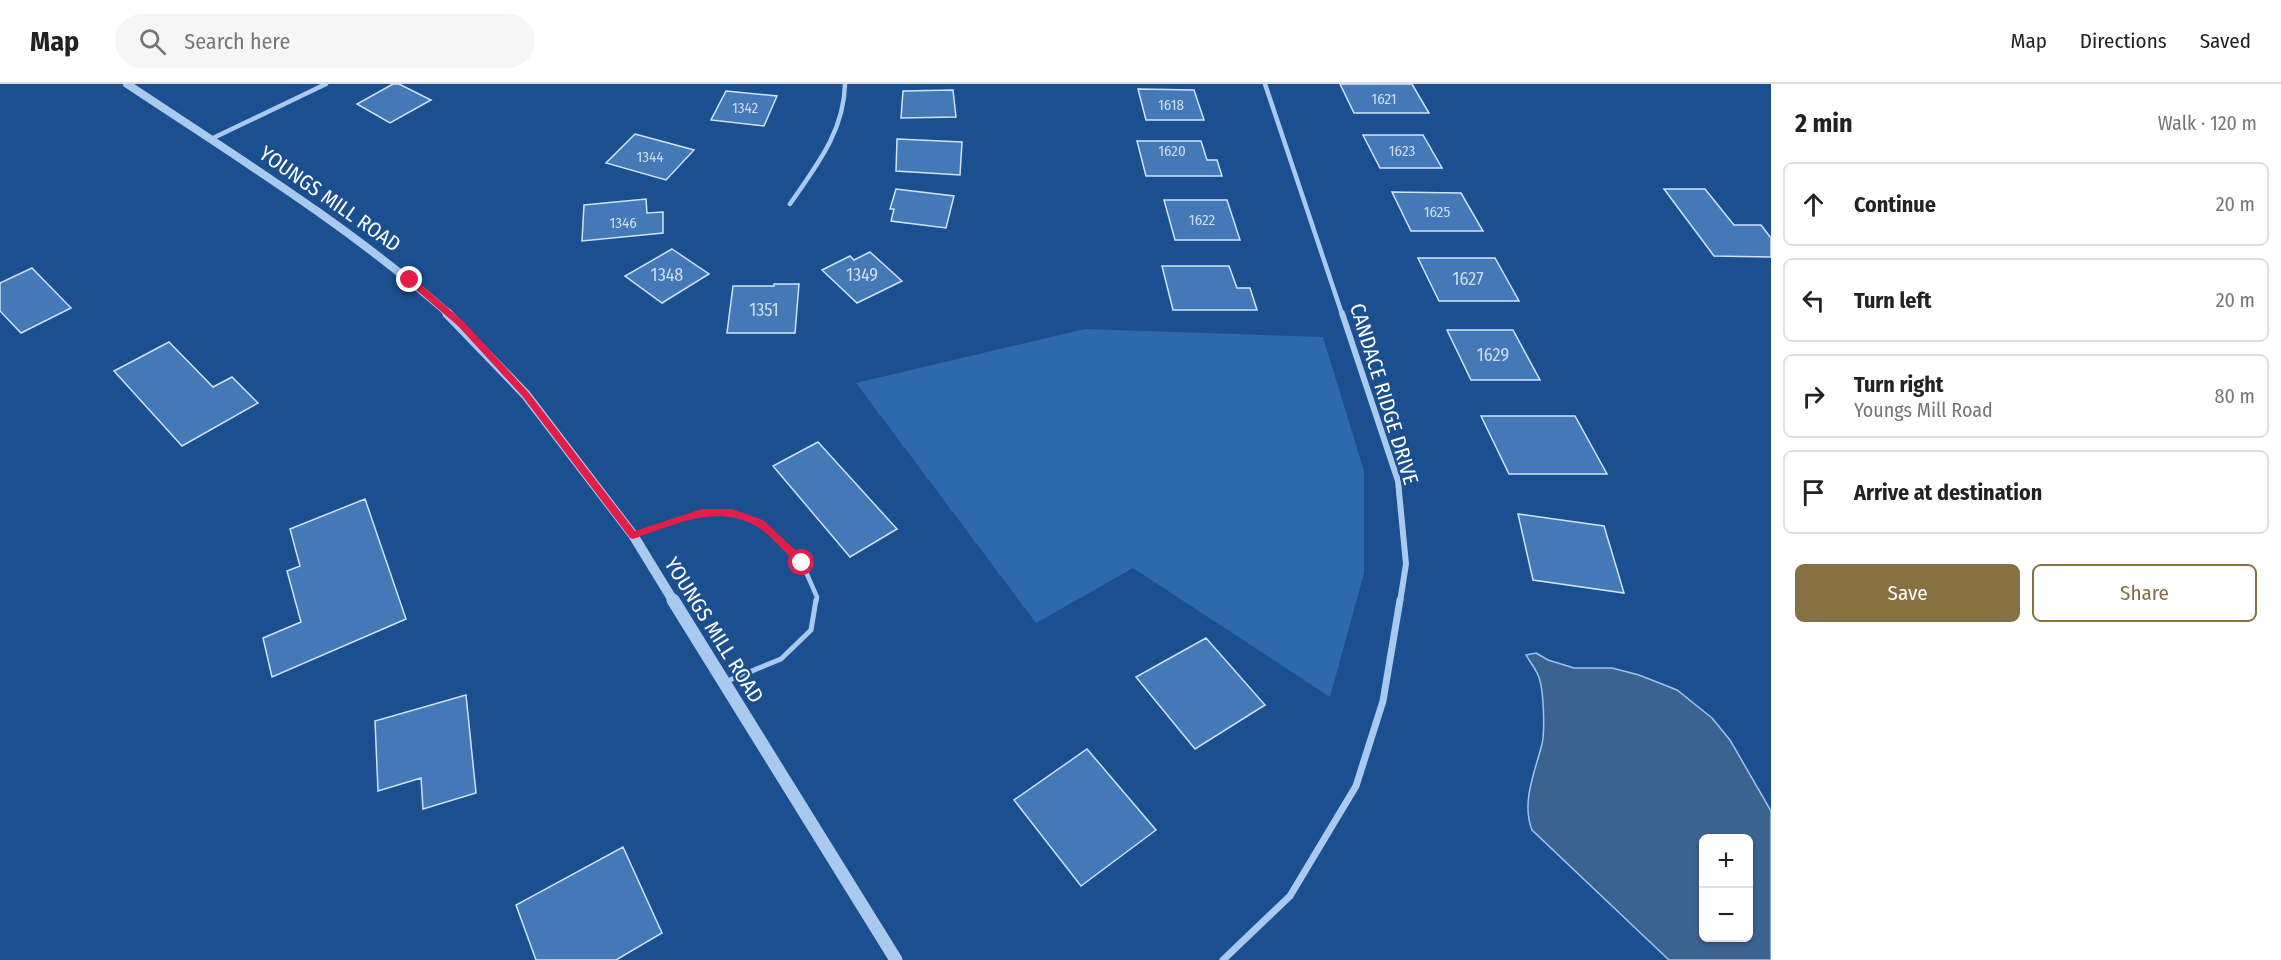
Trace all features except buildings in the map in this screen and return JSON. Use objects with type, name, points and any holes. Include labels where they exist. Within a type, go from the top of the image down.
[{"type":"street","name":"YOUNGS MILL ROAD","points":[[127,84],[310,205],[410,280],[461,324],[526,395],[633,535],[896,960]]},
{"type":"street","points":[[211,139],[326,84]]},
{"type":"street","points":[[790,204],[837,133],[846,93],[845,84]]},
{"type":"street","name":"CANDACE RIDGE DRIVE","points":[[1223,960],[1290,896],[1356,786],[1383,701],[1406,564],[1398,482],[1265,84]]},
{"type":"lane","points":[[633,535],[702,512],[732,512],[759,522],[802,563],[817,597],[811,630],[781,659],[723,683]]},
{"type":"shaded area","points":[[1085,329],[1323,337],[1364,471],[1364,573],[1330,697],[1133,568],[1036,623],[856,383]]},
{"type":"shaded area","points":[[1536,653],[1548,660],[1574,668],[1612,668],[1639,675],[1677,690],[1712,718],[1730,740],[1771,811],[1771,960],[1669,960],[1532,830],[1528,798],[1542,744],[1543,730],[1542,689],[1537,672],[1526,655]]},
{"type":"route","points":[[410,280],[461,324],[526,395],[633,535],[702,512],[732,512],[759,522],[802,563]]}]
